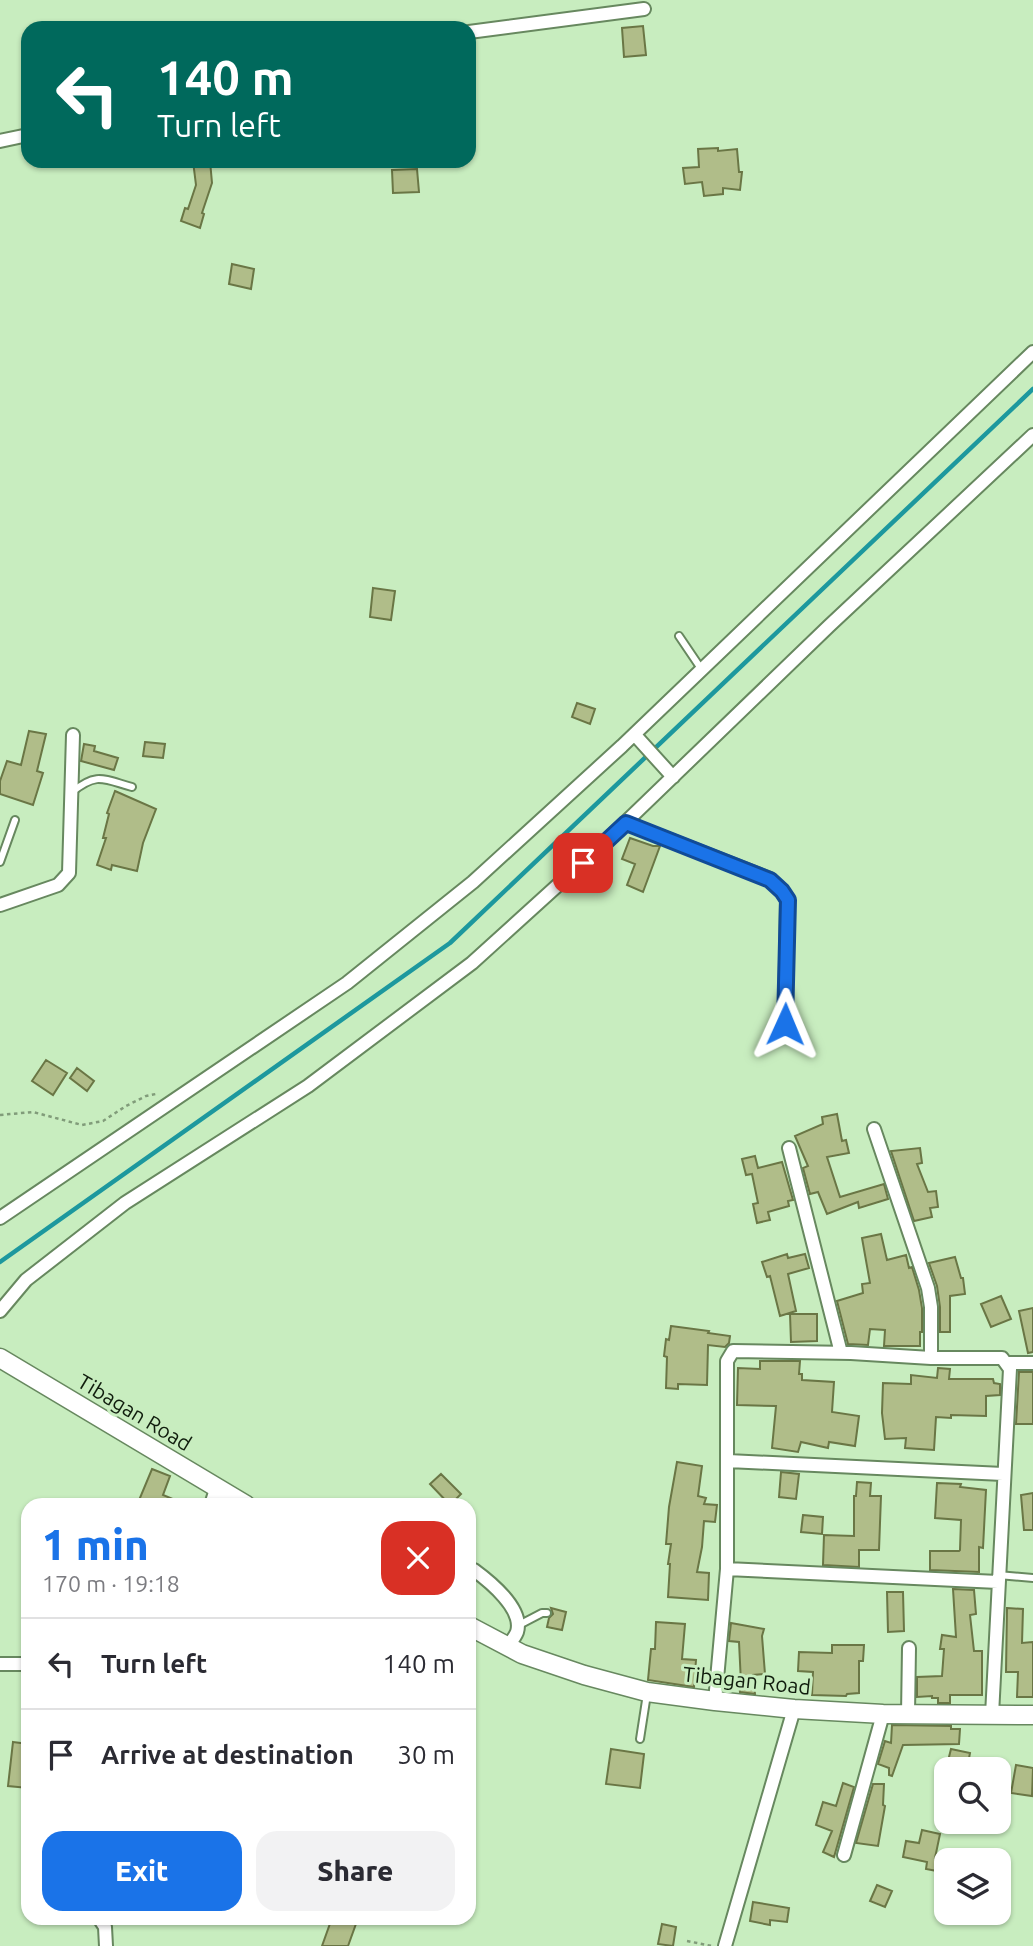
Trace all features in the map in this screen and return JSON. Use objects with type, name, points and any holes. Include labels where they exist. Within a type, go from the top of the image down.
[{"type":"main road","name":"Tibagan Road","points":[[0,1357],[214,1497]]},
{"type":"main road","name":"Tibagan Road","points":[[476,1630],[522,1654],[647,1692],[794,1709],[883,1714],[1033,1715]]},
{"type":"street","points":[[476,31],[644,9]]},
{"type":"street","points":[[1,143],[21,137]]},
{"type":"street","points":[[0,1217],[347,983],[473,882],[638,738],[702,670],[1033,352]]},
{"type":"street","points":[[0,1311],[26,1280],[125,1203],[308,1086],[472,963],[626,823],[670,773],[1033,435]]},
{"type":"street","points":[[0,905],[58,885],[69,873],[73,735]]},
{"type":"street","points":[[638,738],[670,773]]},
{"type":"street","points":[[626,823],[770,880],[782,891],[788,900],[785,1024]]},
{"type":"street","points":[[874,1129],[928,1288],[932,1307],[931,1358]]},
{"type":"street","points":[[789,1148],[797,1203],[841,1353]]},
{"type":"street","points":[[715,1701],[727,1569],[727,1361],[730,1353],[1002,1358],[1010,1369],[992,1715]]},
{"type":"street","points":[[1007,1363],[1033,1363]]},
{"type":"street","points":[[728,1461],[1003,1474]]},
{"type":"street","points":[[727,1569],[998,1579]]},
{"type":"street","points":[[476,1571],[504,1594],[517,1620],[517,1633],[508,1646]]},
{"type":"street","points":[[908,1714],[909,1648]]},
{"type":"street","points":[[0,1664],[21,1664]]},
{"type":"street","points":[[726,1946],[794,1709]]},
{"type":"street","points":[[844,1855],[883,1714]]},
{"type":"street","points":[[104,1925],[106,1946]]},
{"type":"lane","points":[[679,636],[702,670]]},
{"type":"lane","points":[[72,792],[91,779],[102,779],[131,787]]},
{"type":"lane","points":[[0,862],[15,820]]},
{"type":"lane","points":[[998,1579],[1033,1578]]},
{"type":"lane","points":[[518,1626],[534,1616],[547,1613]]},
{"type":"lane","points":[[640,1739],[647,1692]]},
{"type":"path","points":[[0,1115],[33,1112],[82,1125],[103,1121],[146,1096],[161,1093],[180,1096]]},
{"type":"path","points":[[687,1941],[712,1946]]},
{"type":"building","points":[[643,26],[646,55],[624,57],[622,28]]},
{"type":"building","points":[[718,148],[718,151],[737,149],[739,172],[742,172],[740,190],[723,188],[723,194],[704,196],[702,182],[685,184],[683,168],[699,167],[698,149]]},
{"type":"building","points":[[194,168],[211,168],[212,183],[200,228],[181,221],[196,185]]},
{"type":"building","points":[[417,169],[419,192],[393,193],[392,170]]},
{"type":"building","points":[[232,264],[254,269],[251,289],[229,284]]},
{"type":"building","points":[[373,588],[395,591],[391,620],[370,617]]},
{"type":"building","points":[[577,703],[595,709],[590,724],[572,717]]},
{"type":"building","points":[[29,731],[46,734],[37,771],[43,773],[33,805],[0,794],[0,781],[7,761],[21,765]]},
{"type":"building","points":[[145,742],[165,744],[163,758],[143,756]]},
{"type":"building","points":[[84,744],[95,746],[94,751],[118,758],[114,770],[81,761]]},
{"type":"building","points":[[115,791],[156,809],[143,843],[137,871],[112,865],[111,870],[97,865],[106,838],[103,838],[109,814],[107,813]]},
{"type":"building","points":[[630,838],[660,846],[643,892],[627,885],[635,864],[622,859]]},
{"type":"building","points":[[46,1060],[67,1073],[53,1095],[32,1081]]},
{"type":"building","points":[[77,1068],[94,1081],[87,1091],[70,1078]]},
{"type":"building","points":[[837,1114],[842,1141],[846,1140],[849,1153],[827,1157],[840,1197],[884,1184],[888,1199],[859,1208],[858,1202],[827,1214],[818,1192],[810,1194],[803,1168],[808,1166],[795,1136],[823,1124],[822,1117]]},
{"type":"building","points":[[920,1148],[922,1163],[917,1164],[928,1192],[936,1191],[938,1207],[930,1208],[932,1217],[914,1221],[891,1151]]},
{"type":"building","points":[[755,1156],[758,1168],[782,1162],[793,1200],[788,1201],[789,1206],[768,1212],[770,1220],[757,1223],[753,1204],[758,1203],[752,1174],[746,1175],[742,1159]]},
{"type":"building","points":[[881,1234],[887,1260],[906,1255],[909,1268],[912,1267],[922,1308],[920,1346],[884,1346],[885,1330],[870,1329],[868,1345],[848,1344],[837,1301],[863,1293],[862,1284],[870,1283],[862,1238]]},
{"type":"building","points":[[787,1254],[788,1258],[805,1254],[809,1268],[788,1274],[796,1311],[780,1316],[770,1276],[767,1277],[762,1262]]},
{"type":"building","points":[[955,1257],[963,1278],[965,1294],[950,1296],[950,1332],[940,1332],[937,1286],[929,1263]]},
{"type":"building","points":[[1001,1296],[1011,1319],[991,1327],[981,1304]]},
{"type":"building","points":[[1033,1308],[1033,1352],[1028,1353],[1019,1311]]},
{"type":"building","points":[[790,1314],[817,1314],[817,1341],[791,1342]]},
{"type":"building","points":[[671,1326],[730,1336],[725,1347],[708,1345],[707,1385],[678,1384],[678,1389],[666,1388],[667,1357],[664,1356]]},
{"type":"building","points":[[760,1361],[800,1361],[799,1374],[802,1374],[802,1380],[834,1382],[832,1412],[859,1416],[855,1446],[829,1442],[828,1448],[801,1442],[798,1452],[772,1448],[776,1406],[737,1405],[738,1368],[760,1369]]},
{"type":"building","points":[[938,1368],[950,1369],[949,1379],[993,1379],[994,1383],[1000,1384],[1000,1395],[986,1396],[986,1416],[936,1417],[934,1450],[905,1448],[906,1438],[885,1439],[883,1383],[911,1384],[911,1375],[937,1378]]},
{"type":"building","points":[[1019,1372],[1033,1372],[1033,1424],[1016,1424]]},
{"type":"building","points":[[677,1462],[702,1466],[698,1496],[706,1498],[704,1504],[717,1505],[715,1522],[704,1521],[697,1572],[709,1573],[708,1600],[668,1597],[671,1544],[666,1544]]},
{"type":"building","points":[[152,1469],[170,1476],[163,1495],[170,1498],[140,1498]]},
{"type":"building","points":[[781,1472],[799,1474],[796,1499],[779,1497]]},
{"type":"building","points":[[441,1474],[461,1494],[457,1498],[443,1498],[430,1484]]},
{"type":"building","points":[[857,1482],[871,1483],[870,1496],[881,1496],[879,1550],[859,1550],[859,1567],[823,1565],[824,1535],[854,1536],[854,1496]]},
{"type":"building","points":[[937,1483],[961,1484],[960,1487],[986,1490],[983,1548],[979,1547],[979,1572],[930,1570],[930,1551],[960,1550],[961,1520],[935,1518]]},
{"type":"building","points":[[1033,1493],[1033,1530],[1024,1530],[1021,1495]]},
{"type":"building","points":[[803,1515],[823,1517],[822,1534],[801,1532]]},
{"type":"building","points":[[953,1589],[974,1590],[976,1614],[970,1615],[974,1651],[982,1651],[982,1695],[950,1695],[950,1703],[938,1703],[938,1698],[932,1696],[917,1697],[917,1677],[942,1676],[942,1635],[956,1637]]},
{"type":"building","points":[[887,1592],[903,1592],[904,1631],[888,1632]]},
{"type":"building","points":[[551,1608],[566,1612],[562,1630],[547,1627],[553,1614]]},
{"type":"building","points":[[1007,1608],[1023,1609],[1022,1643],[1033,1642],[1033,1697],[1017,1697],[1018,1672],[1006,1672]]},
{"type":"building","points":[[656,1622],[685,1624],[682,1659],[696,1660],[694,1687],[648,1680],[651,1649],[655,1649]]},
{"type":"building","points":[[731,1623],[764,1629],[762,1636],[765,1674],[753,1675],[755,1694],[740,1692],[739,1642],[729,1641]]},
{"type":"building","points":[[832,1645],[864,1645],[863,1661],[859,1661],[859,1693],[846,1696],[812,1695],[813,1672],[798,1671],[799,1652],[832,1653]]},
{"type":"building","points":[[892,1725],[951,1726],[951,1729],[960,1729],[959,1744],[903,1745],[892,1776],[889,1775],[889,1768],[878,1764],[885,1741],[891,1743]]},
{"type":"building","points":[[13,1742],[21,1743],[21,1787],[8,1786]]},
{"type":"building","points":[[611,1749],[644,1754],[640,1788],[606,1784]]},
{"type":"building","points":[[951,1749],[970,1753],[969,1757],[949,1757]]},
{"type":"building","points":[[1016,1765],[1033,1768],[1032,1796],[1011,1793]]},
{"type":"building","points":[[843,1783],[854,1787],[834,1857],[823,1852],[832,1831],[816,1825],[823,1802],[836,1806]]},
{"type":"building","points":[[873,1784],[884,1784],[885,1806],[878,1846],[856,1843]]},
{"type":"building","points":[[922,1830],[940,1834],[937,1848],[934,1848],[934,1870],[926,1869],[927,1862],[903,1857],[906,1841],[919,1843]]},
{"type":"building","points":[[877,1885],[892,1891],[885,1907],[870,1901]]},
{"type":"building","points":[[753,1902],[789,1908],[787,1922],[770,1920],[770,1925],[750,1921]]},
{"type":"building","points":[[662,1924],[676,1927],[673,1946],[658,1944]]},
{"type":"building","points":[[330,1925],[356,1925],[348,1946],[322,1946]]},
{"type":"waterway","points":[[0,1262],[450,943],[1033,389]]},
{"type":"route","points":[[583,863],[626,823],[770,880],[788,900],[785,1024]]}]
